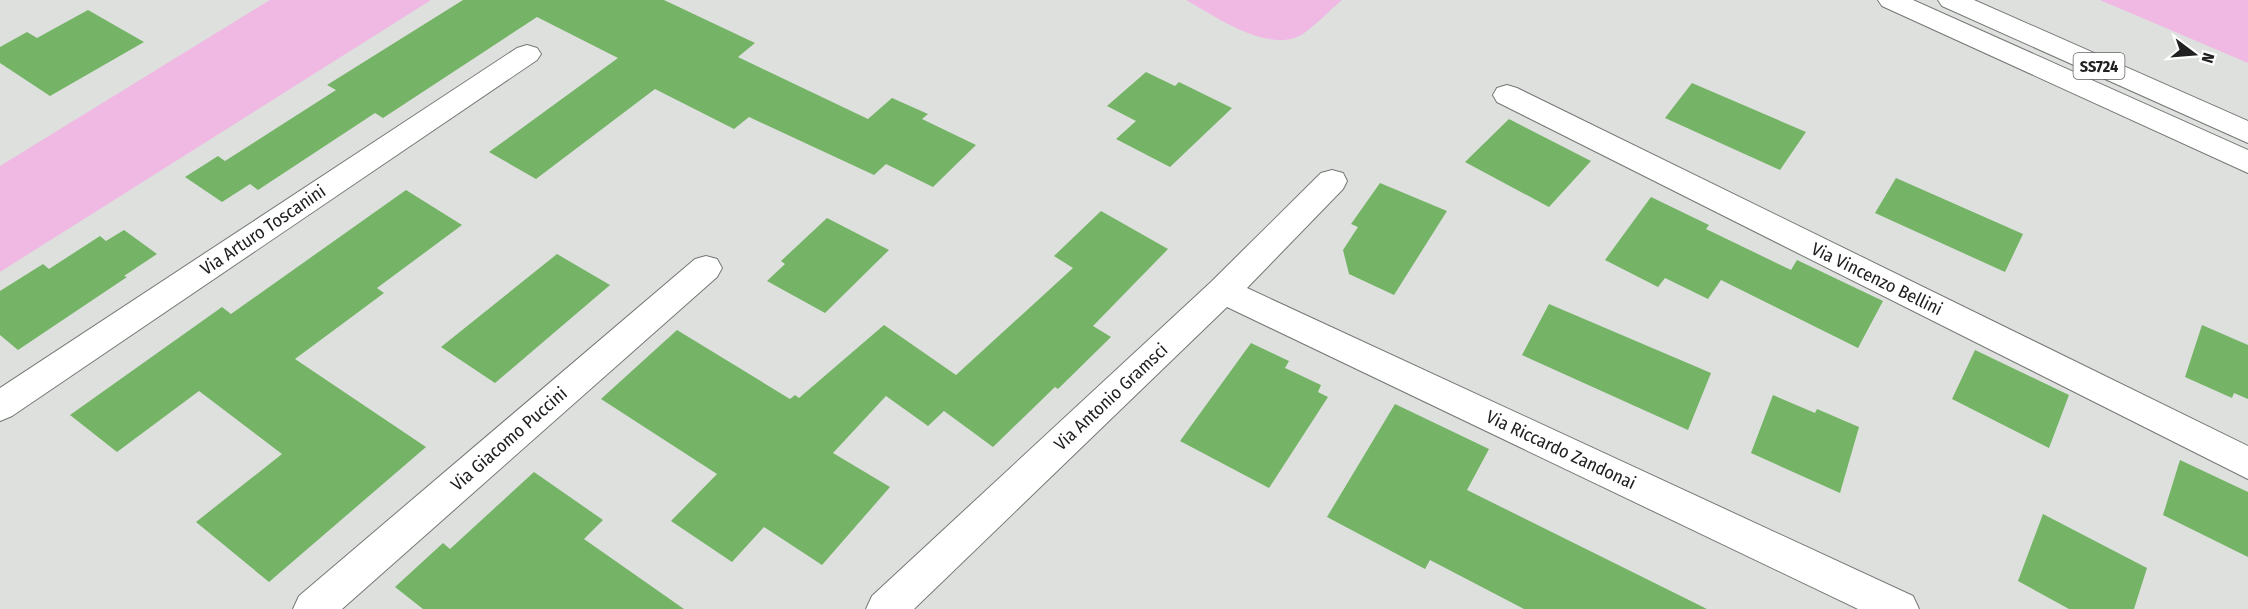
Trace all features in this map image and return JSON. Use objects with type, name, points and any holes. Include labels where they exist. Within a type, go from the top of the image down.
[{"type":"main road","points":[[1891,0],[2248,162]]},
{"type":"main road","name":"SS724","points":[[1951,0],[2248,133]]},
{"type":"main road","name":"Via Arturo Toscanini","points":[[0,406],[527,54]]},
{"type":"main road","name":"Via Vincenzo Bellini","points":[[1507,95],[2248,463]]},
{"type":"main road","name":"Via Antonio Gramsci","points":[[886,609],[1223,291],[1332,181]]},
{"type":"main road","name":"Via Giacomo Puccini","points":[[313,609],[706,268]]},
{"type":"main road","name":"Via Riccardo Zandonai","points":[[1223,291],[1899,609]]},
{"type":"shaded area","points":[[270,0],[431,0],[0,272],[0,166]]},
{"type":"shaded area","points":[[1186,0],[1342,0],[1303,34],[1289,39],[1274,40],[1243,31]]},
{"type":"shaded area","points":[[2100,0],[2248,0],[2248,63]]},
{"type":"building","points":[[463,0],[664,0],[755,43],[738,57],[868,119],[892,98],[928,114],[922,119],[976,145],[933,187],[886,164],[874,175],[749,117],[734,129],[655,89],[536,179],[489,152],[618,58],[537,17],[383,118],[375,113],[258,190],[250,184],[222,202],[185,177],[218,156],[225,161],[336,90],[327,85]]},
{"type":"building","points":[[88,10],[144,42],[50,96],[0,63],[0,47],[27,32],[37,38]]},
{"type":"building","points":[[1146,72],[1175,86],[1179,82],[1232,108],[1170,167],[1116,139],[1136,121],[1107,106]]},
{"type":"building","points":[[1692,83],[1806,132],[1780,170],[1665,118]]},
{"type":"building","points":[[1509,119],[1591,161],[1549,207],[1465,162]]},
{"type":"building","points":[[1896,178],[2023,234],[2005,272],[1875,213]]},
{"type":"building","points":[[1380,183],[1447,211],[1394,295],[1349,274],[1343,250],[1358,227],[1351,224]]},
{"type":"building","points":[[406,190],[462,225],[377,288],[384,293],[295,359],[426,447],[269,582],[196,522],[282,454],[199,391],[117,452],[70,415],[222,307],[231,314]]},
{"type":"building","points":[[1651,197],[1709,225],[1706,229],[1791,270],[1797,260],[1883,301],[1858,348],[1721,280],[1708,299],[1665,278],[1658,287],[1605,260]]},
{"type":"building","points":[[1101,211],[1168,249],[1093,326],[1111,337],[1058,389],[1055,387],[993,447],[944,411],[928,426],[886,396],[833,453],[890,487],[822,565],[764,527],[732,562],[671,521],[717,474],[601,399],[677,330],[790,399],[795,395],[799,398],[884,325],[956,375],[1073,268],[1054,256]]},
{"type":"building","points":[[827,218],[889,250],[825,313],[767,281],[785,264],[781,261]]},
{"type":"building","points":[[124,230],[157,254],[124,276],[127,277],[18,350],[0,335],[0,291],[43,264],[49,269],[100,236],[106,241]]},
{"type":"building","points":[[557,254],[610,285],[495,383],[441,347]]},
{"type":"building","points":[[1549,304],[1711,373],[1688,430],[1522,355]]},
{"type":"building","points":[[2202,325],[2248,345],[2248,399],[2234,393],[2232,398],[2185,377]]},
{"type":"building","points":[[1251,343],[1289,361],[1285,368],[1321,385],[1318,392],[1328,397],[1269,488],[1180,441]]},
{"type":"building","points":[[1975,350],[2069,395],[2049,448],[1952,399]]},
{"type":"building","points":[[1773,395],[1815,413],[1817,409],[1859,427],[1840,493],[1751,453]]},
{"type":"building","points":[[1395,404],[1489,449],[1467,490],[1707,609],[1524,609],[1430,560],[1425,569],[1327,517]]},
{"type":"building","points":[[2180,460],[2248,492],[2248,557],[2163,515]]},
{"type":"building","points":[[534,472],[603,520],[584,539],[684,609],[423,609],[395,587],[443,543],[450,549]]},
{"type":"building","points":[[2043,514],[2147,568],[2134,609],[2069,609],[2018,581]]}]
